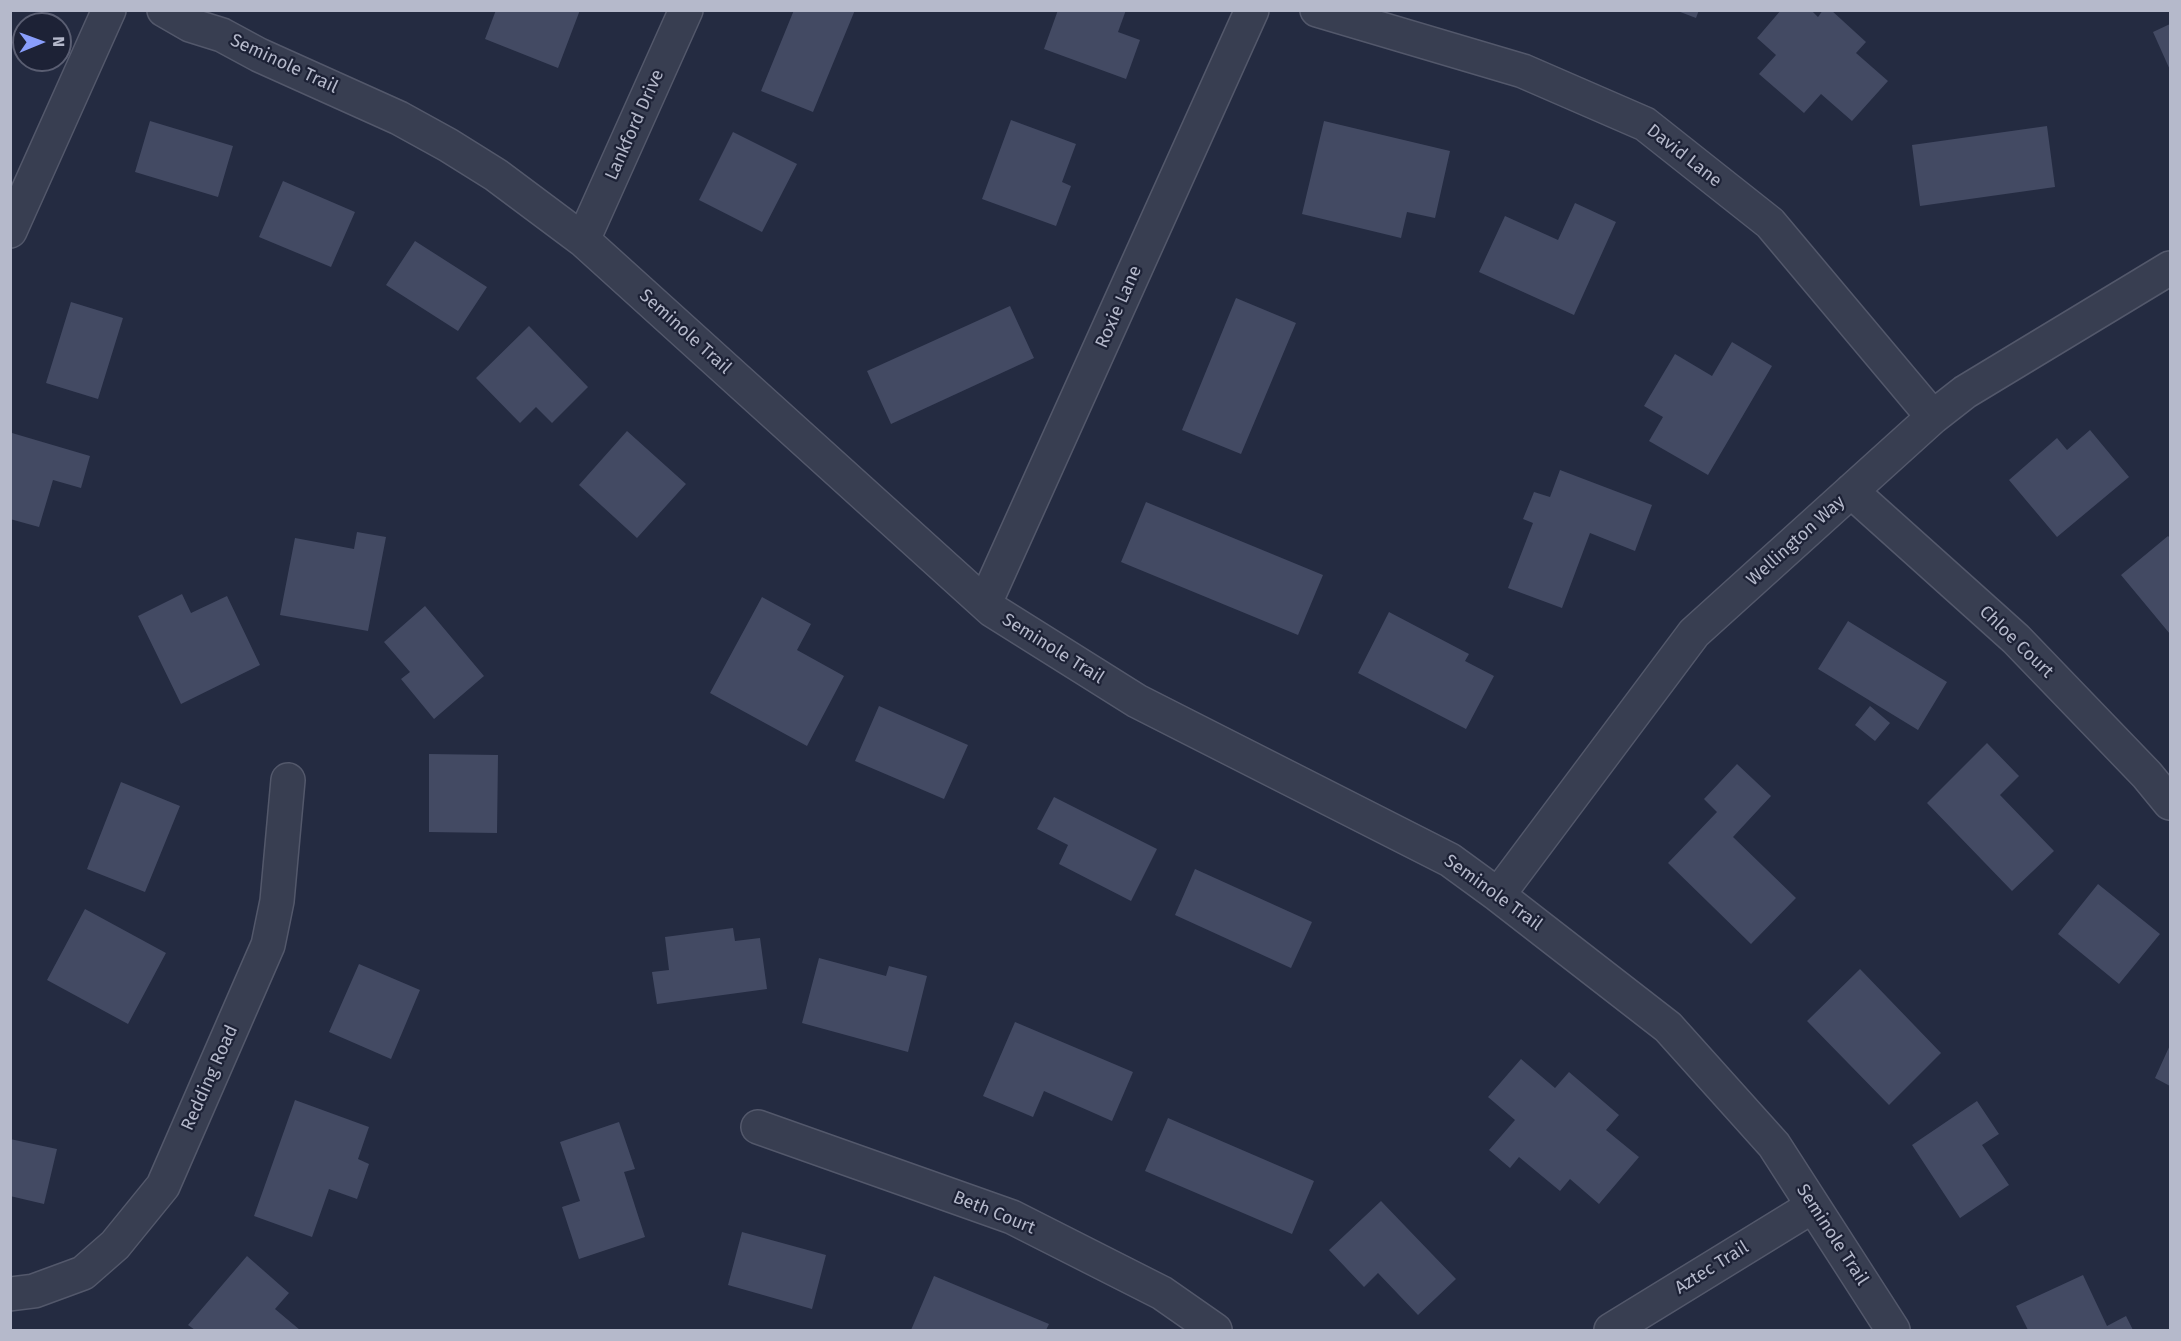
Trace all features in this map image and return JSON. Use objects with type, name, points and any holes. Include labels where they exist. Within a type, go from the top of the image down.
[{"type":"street","points":[[10,231],[109,10]]},
{"type":"street","name":"Seminole Trail","points":[[164,10],[190,25],[222,35],[259,55],[380,109],[448,145],[496,175],[583,240],[992,610],[1137,701],[1450,860],[1498,896],[1668,1027],[1774,1145],[1893,1330]]},
{"type":"street","name":"Lankford Drive","points":[[583,240],[686,10]]},
{"type":"street","name":"Roxie Lane","points":[[985,603],[1252,10]]},
{"type":"street","name":"David Lane","points":[[1317,10],[1523,71],[1645,124],[1770,223],[1933,417]]},
{"type":"street","name":"Wellington Way","points":[[1498,896],[1694,633],[1933,417],[1965,392],[2170,268]]},
{"type":"street","name":"Chloe Court","points":[[1851,491],[2016,639],[2147,775],[2170,803]]},
{"type":"street","name":"Redding Road","points":[[10,1294],[34,1292],[83,1273],[115,1245],[163,1186],[268,945],[277,901],[288,780]]},
{"type":"street","name":"Beth Court","points":[[758,1127],[1012,1217],[1162,1293],[1215,1330]]},
{"type":"street","name":"Aztec Trail","points":[[1611,1330],[1813,1206]]},
{"type":"building","points":[[496,10],[580,10],[558,68],[485,39]]},
{"type":"building","points":[[794,10],[855,10],[813,112],[761,91]]},
{"type":"building","points":[[1058,10],[1126,10],[1118,32],[1140,40],[1126,79],[1044,49]]},
{"type":"building","points":[[1675,10],[1699,10],[1696,18]]},
{"type":"building","points":[[1781,10],[1811,10],[1818,17],[1823,10],[1831,10],[1866,42],[1856,53],[1888,81],[1852,121],[1821,94],[1804,113],[1759,74],[1776,55],[1757,38]]},
{"type":"building","points":[[2170,24],[2170,70],[2153,32]]},
{"type":"building","points":[[1011,120],[1076,144],[1062,182],[1071,186],[1056,226],[982,199]]},
{"type":"building","points":[[150,121],[233,146],[218,197],[135,172]]},
{"type":"building","points":[[1324,121],[1450,151],[1435,218],[1407,212],[1401,238],[1302,214]]},
{"type":"building","points":[[2047,126],[2055,187],[1920,206],[1912,145]]},
{"type":"building","points":[[733,132],[797,164],[762,232],[699,200]]},
{"type":"building","points":[[283,181],[355,212],[331,267],[259,237]]},
{"type":"building","points":[[1575,203],[1616,222],[1574,315],[1479,272],[1505,216],[1558,240]]},
{"type":"building","points":[[415,241],[487,287],[458,331],[386,285]]},
{"type":"building","points":[[1236,298],[1296,323],[1241,454],[1182,430]]},
{"type":"building","points":[[71,302],[123,318],[98,399],[46,383]]},
{"type":"building","points":[[1010,306],[1034,358],[891,424],[867,371]]},
{"type":"building","points":[[529,326],[588,387],[552,423],[536,407],[520,423],[476,378]]},
{"type":"building","points":[[1732,342],[1772,366],[1708,475],[1649,441],[1663,417],[1644,406],[1675,354],[1712,376]]},
{"type":"building","points":[[2090,430],[2129,477],[2057,537],[2009,480],[2057,438],[2067,450]]},
{"type":"building","points":[[627,431],[686,484],[637,538],[579,485]]},
{"type":"building","points":[[12,433],[90,456],[81,488],[53,480],[39,527],[10,519],[10,440]]},
{"type":"building","points":[[1560,470],[1652,505],[1635,551],[1590,533],[1562,608],[1508,588],[1533,523],[1523,519],[1534,492],[1550,497]]},
{"type":"building","points":[[1146,502],[1323,575],[1298,635],[1121,562]]},
{"type":"building","points":[[357,532],[386,537],[368,631],[280,615],[295,538],[354,549]]},
{"type":"building","points":[[2168,536],[2170,538],[2170,634],[2121,575]]},
{"type":"building","points":[[182,594],[191,613],[227,596],[260,665],[181,704],[138,616]]},
{"type":"building","points":[[762,597],[811,624],[797,650],[844,676],[807,746],[710,693]]},
{"type":"building","points":[[425,606],[484,676],[434,719],[401,679],[410,672],[384,642]]},
{"type":"building","points":[[1389,612],[1469,654],[1465,661],[1494,676],[1466,729],[1358,673]]},
{"type":"building","points":[[1848,621],[1947,682],[1918,730],[1818,669]]},
{"type":"building","points":[[879,706],[968,745],[944,799],[855,761]]},
{"type":"building","points":[[1870,706],[1890,723],[1875,741],[1855,725]]},
{"type":"building","points":[[1987,743],[2019,776],[2000,795],[2054,851],[2012,891],[1927,803]]},
{"type":"building","points":[[429,754],[498,755],[497,833],[429,832]]},
{"type":"building","points":[[1737,764],[1771,796],[1733,837],[1796,898],[1751,944],[1668,863],[1717,812],[1704,799]]},
{"type":"building","points":[[121,782],[180,806],[145,892],[87,869]]},
{"type":"building","points":[[1054,797],[1157,849],[1131,901],[1059,864],[1068,845],[1037,829]]},
{"type":"building","points":[[1195,869],[1312,922],[1291,968],[1175,915]]},
{"type":"building","points":[[2098,884],[2160,934],[2119,984],[2058,934]]},
{"type":"building","points":[[85,909],[166,953],[128,1024],[47,980]]},
{"type":"building","points":[[733,928],[735,941],[760,938],[767,989],[657,1004],[652,972],[669,970],[665,937]]},
{"type":"building","points":[[819,958],[886,976],[889,966],[927,976],[908,1052],[802,1023]]},
{"type":"building","points":[[359,964],[420,990],[391,1059],[329,1032]]},
{"type":"building","points":[[1860,969],[1941,1053],[1889,1105],[1807,1021]]},
{"type":"building","points":[[1015,1022],[1133,1072],[1112,1121],[1044,1091],[1033,1117],[983,1096]]},
{"type":"building","points":[[2170,1045],[2170,1086],[2155,1078]]},
{"type":"building","points":[[1521,1059],[1555,1088],[1569,1072],[1619,1115],[1606,1130],[1639,1157],[1599,1204],[1570,1179],[1560,1191],[1519,1157],[1510,1168],[1489,1150],[1515,1120],[1488,1097]]},
{"type":"building","points":[[295,1100],[369,1127],[358,1159],[369,1164],[357,1199],[329,1189],[312,1237],[254,1216]]},
{"type":"building","points":[[1977,1101],[1999,1134],[1982,1145],[2009,1185],[1960,1218],[1912,1145]]},
{"type":"building","points":[[1168,1118],[1314,1181],[1292,1234],[1145,1171]]},
{"type":"building","points":[[619,1122],[635,1169],[624,1172],[645,1237],[579,1259],[562,1207],[580,1201],[560,1142]]},
{"type":"building","points":[[10,1139],[57,1149],[44,1204],[10,1196]]},
{"type":"building","points":[[1381,1201],[1456,1279],[1418,1315],[1378,1273],[1364,1287],[1329,1250]]},
{"type":"building","points":[[742,1232],[826,1255],[812,1309],[728,1285]]},
{"type":"building","points":[[247,1256],[289,1293],[275,1309],[300,1330],[195,1330],[188,1325]]},
{"type":"building","points":[[2083,1275],[2107,1326],[2126,1316],[2133,1330],[2028,1330],[2016,1306]]},
{"type":"building","points":[[934,1276],[1049,1324],[1046,1330],[911,1330]]}]
